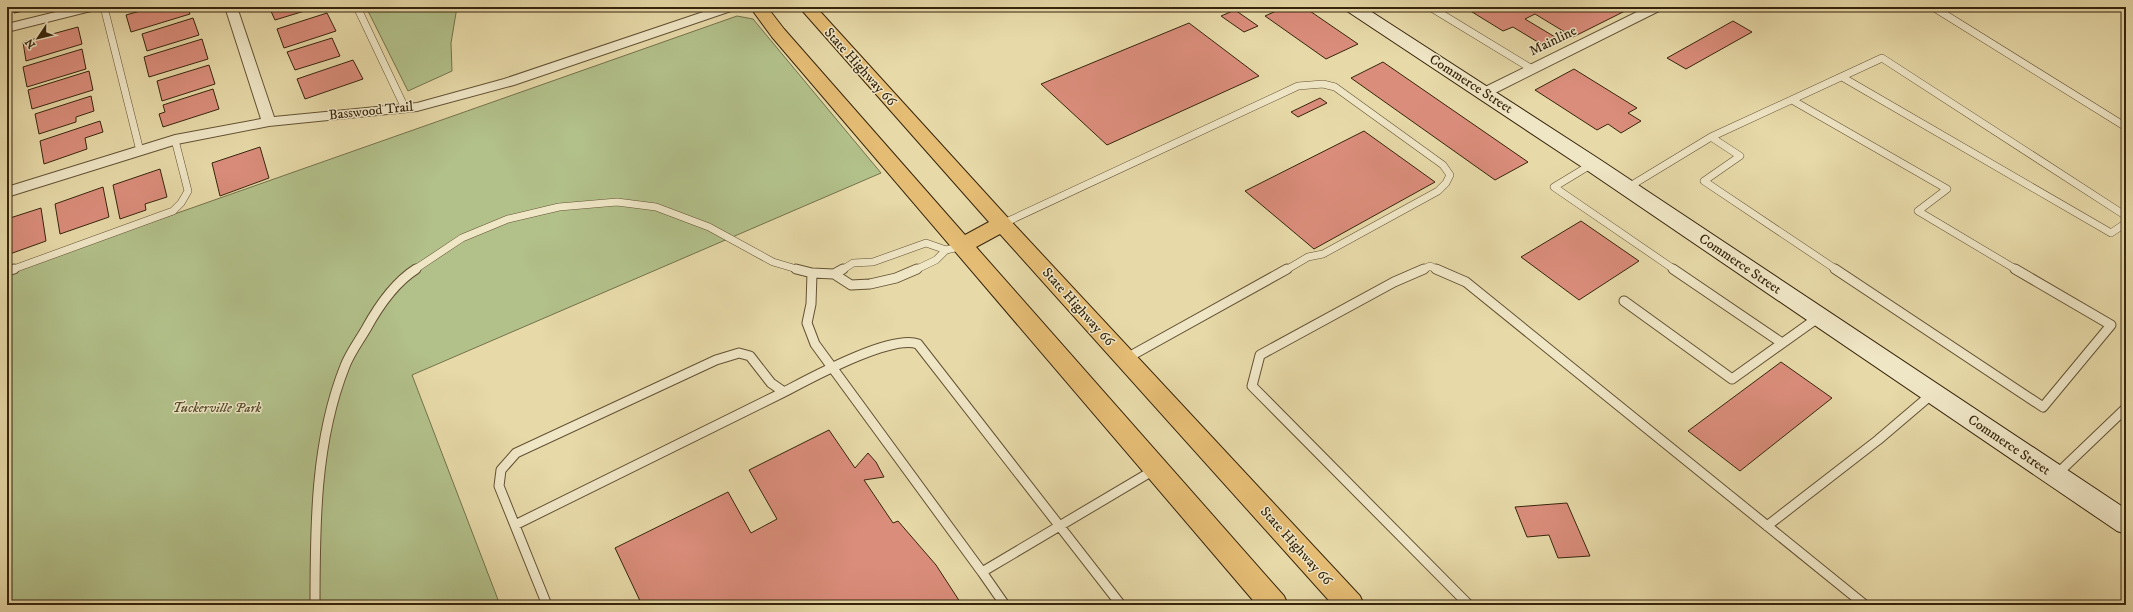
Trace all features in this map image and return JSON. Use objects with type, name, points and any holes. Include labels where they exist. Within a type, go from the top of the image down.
[{"type":"main road","points":[[758,7],[955,248],[1157,469],[1274,605]]},
{"type":"main road","name":"State Highway 66","points":[[807,7],[1002,224],[1350,605]]},
{"type":"main road","points":[[955,248],[1002,224]]},
{"type":"street","points":[[7,28],[91,7]]},
{"type":"street","points":[[231,7],[269,122]]},
{"type":"street","name":"Basswood Trail","points":[[7,192],[175,140],[269,122],[417,107],[508,82],[730,7]]},
{"type":"street","name":"Commerce Street","points":[[1354,7],[1592,164],[2125,521]]},
{"type":"street","name":"Mainline","points":[[1484,93],[1657,7]]},
{"type":"lane","points":[[104,7],[140,151]]},
{"type":"lane","points":[[357,7],[405,108]]},
{"type":"lane","points":[[1108,7],[1113,7]]},
{"type":"lane","points":[[1430,7],[1532,69]]},
{"type":"lane","points":[[1933,7],[2126,127]]},
{"type":"lane","points":[[1627,188],[1711,138],[1882,58],[2126,216]]},
{"type":"lane","points":[[1842,77],[2111,233],[2126,223]]},
{"type":"lane","points":[[1002,224],[1298,86],[1323,84],[1335,88],[1443,165],[1450,175],[1446,183],[1438,191],[1323,254],[1308,257],[1125,359]]},
{"type":"lane","points":[[1711,138],[1740,156],[1704,181],[2043,407],[2111,325],[1918,211],[1947,189],[1792,100]]},
{"type":"lane","points":[[7,271],[172,211],[181,203],[188,191],[175,140]]},
{"type":"lane","points":[[1592,164],[1554,187],[1782,343]]},
{"type":"lane","points":[[316,605],[315,540],[324,435],[345,365],[378,307],[409,273],[462,238],[508,219],[558,207],[617,202],[656,207],[709,227],[772,262],[812,273],[834,274],[851,285],[870,284],[896,278],[936,260],[955,248]]},
{"type":"lane","points":[[834,274],[852,263],[873,262],[926,243],[955,248]]},
{"type":"lane","points":[[1469,605],[1252,386],[1260,356],[1394,282],[1430,266],[1466,282],[1864,605]]},
{"type":"lane","points":[[812,273],[811,304],[807,323],[816,344],[1005,605]]},
{"type":"lane","points":[[1624,301],[1732,378],[1819,317]]},
{"type":"lane","points":[[515,525],[832,367],[893,344],[910,341],[918,344],[1121,605]]},
{"type":"lane","points":[[547,605],[499,486],[501,470],[516,453],[716,360],[739,353],[750,356],[772,383],[784,392]]},
{"type":"lane","points":[[1767,526],[1878,440],[1933,393]]},
{"type":"lane","points":[[2055,475],[2126,408]]},
{"type":"lane","points":[[982,572],[1157,469]]},
{"type":"green space","points":[[366,7],[457,7],[451,43],[452,71],[408,91]]},
{"type":"green space","name":"Tuckerville Park","points":[[737,16],[753,19],[881,173],[412,375],[500,605],[7,605],[7,273]]},
{"type":"building","points":[[15,7],[42,7],[14,13]]},
{"type":"building","points":[[154,7],[187,7],[190,14],[131,32],[126,15]]},
{"type":"building","points":[[269,7],[310,7],[311,9],[275,20]]},
{"type":"building","points":[[1285,7],[1304,7],[1358,44],[1326,59],[1265,16]]},
{"type":"building","points":[[1464,7],[1633,7],[1573,37],[1535,14],[1525,19],[1555,37],[1541,44],[1513,27],[1503,31]]},
{"type":"building","points":[[1235,10],[1258,26],[1244,32],[1221,16]]},
{"type":"building","points":[[327,13],[336,31],[284,48],[277,29]]},
{"type":"building","points":[[193,18],[199,35],[147,51],[142,34]]},
{"type":"building","points":[[1733,21],[1752,32],[1686,69],[1667,58]]},
{"type":"building","points":[[1189,23],[1259,76],[1107,145],[1041,84]]},
{"type":"building","points":[[78,27],[82,44],[26,61],[23,42]]},
{"type":"building","points":[[332,38],[340,56],[295,70],[287,52]]},
{"type":"building","points":[[202,39],[208,59],[149,77],[144,57]]},
{"type":"building","points":[[82,49],[86,69],[27,87],[23,67]]},
{"type":"building","points":[[353,60],[363,79],[305,99],[297,79]]},
{"type":"building","points":[[1383,62],[1528,162],[1495,180],[1351,78]]},
{"type":"building","points":[[209,65],[215,84],[162,101],[157,81]]},
{"type":"building","points":[[1574,69],[1637,108],[1628,113],[1641,121],[1621,133],[1608,124],[1597,130],[1535,90]]},
{"type":"building","points":[[89,71],[93,90],[32,109],[28,90]]},
{"type":"building","points":[[213,89],[219,109],[163,127],[159,114],[165,112],[163,105]]},
{"type":"building","points":[[91,96],[94,111],[76,117],[76,122],[39,134],[35,114]]},
{"type":"building","points":[[1320,98],[1327,103],[1298,117],[1291,112]]},
{"type":"building","points":[[100,121],[103,132],[85,138],[87,149],[44,164],[40,141]]},
{"type":"building","points":[[1364,131],[1435,182],[1314,249],[1245,191]]},
{"type":"building","points":[[260,147],[269,178],[220,196],[212,163]]},
{"type":"building","points":[[160,169],[167,197],[145,204],[146,210],[120,219],[113,185]]},
{"type":"building","points":[[103,187],[109,217],[60,234],[55,204]]},
{"type":"building","points":[[41,208],[46,241],[7,255],[7,219]]},
{"type":"building","points":[[1581,221],[1639,261],[1579,300],[1521,257]]},
{"type":"building","points":[[1781,362],[1832,398],[1740,471],[1688,431]]},
{"type":"building","points":[[829,430],[855,468],[868,453],[876,462],[884,477],[864,480],[893,523],[898,521],[936,565],[962,605],[642,605],[615,548],[728,492],[751,533],[777,519],[749,470]]},
{"type":"building","points":[[1567,503],[1590,556],[1558,558],[1549,535],[1527,537],[1515,507]]}]
